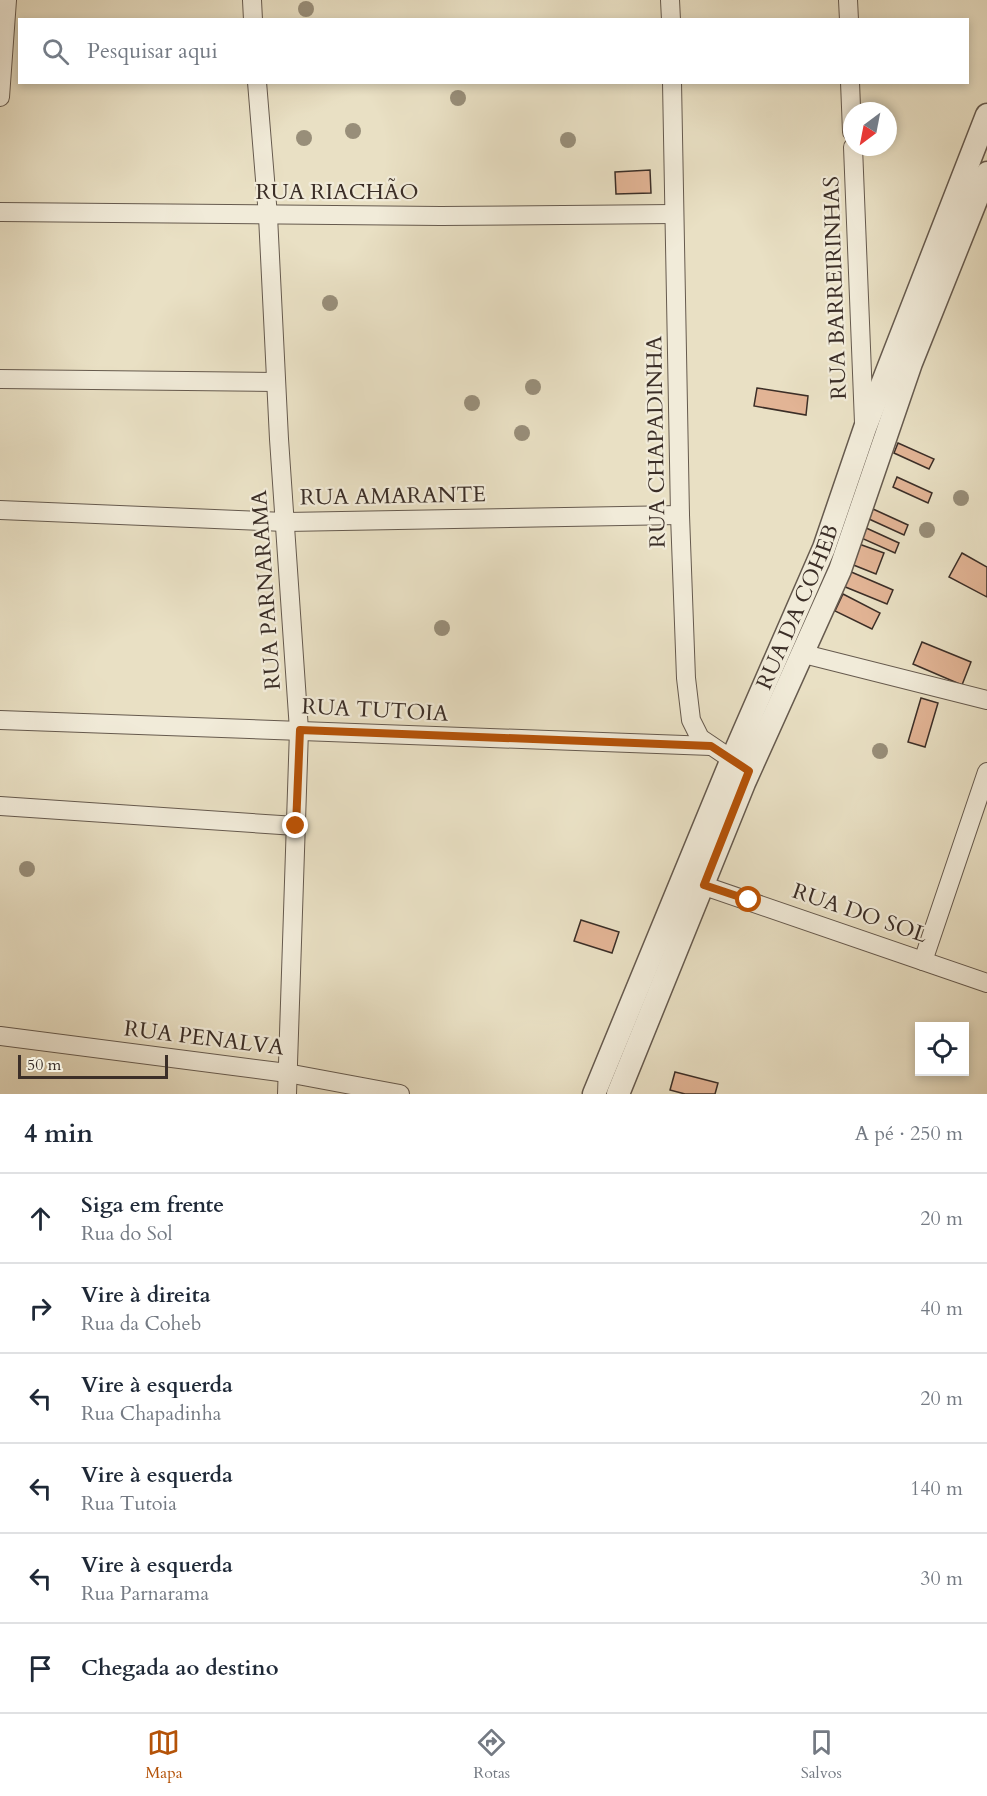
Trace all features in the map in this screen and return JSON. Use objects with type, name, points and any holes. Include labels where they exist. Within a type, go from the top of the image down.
[{"type":"street","points":[[0,97],[7,0]]},
{"type":"street","points":[[252,0],[253,18]]},
{"type":"street","points":[[670,0],[671,18]]},
{"type":"street","points":[[848,0],[849,18]]},
{"type":"street","name":"RUA PARNARAMA","points":[[257,84],[268,216],[276,382],[300,730],[288,1094]]},
{"type":"street","name":"RUA CHAPADINHA","points":[[672,84],[680,515],[689,707],[691,720],[700,738],[740,765]]},
{"type":"street","points":[[850,84],[851,102]]},
{"type":"street","name":"RUA DA COHEB","points":[[618,1094],[693,882],[824,548],[865,428],[987,115]]},
{"type":"street","name":"RUA BARREIRINHAS","points":[[853,156],[865,428]]},
{"type":"street","name":"RUA DA COHEB","points":[[740,765],[804,654],[857,523],[911,363],[987,172]]},
{"type":"street","name":"RUA RIACHÃO","points":[[0,212],[268,216],[674,214]]},
{"type":"street","points":[[0,379],[276,382]]},
{"type":"street","name":"RUA AMARANTE","points":[[0,510],[286,522],[680,515]]},
{"type":"street","points":[[804,654],[987,700]]},
{"type":"street","name":"RUA TUTOIA","points":[[0,720],[711,746]]},
{"type":"street","points":[[923,961],[987,772]]},
{"type":"street","points":[[0,806],[296,826]]},
{"type":"street","name":"RUA DA COHEB","points":[[594,1094],[693,882]]},
{"type":"street","name":"RUA DO SOL","points":[[693,882],[987,983]]},
{"type":"street","name":"RUA PENALVA","points":[[0,1036],[287,1073],[400,1094]]},
{"type":"building","points":[[650,170],[651,193],[616,194],[615,172]]},
{"type":"building","points":[[757,388],[808,396],[806,415],[754,406]]},
{"type":"building","points":[[898,443],[934,459],[929,469],[894,453]]},
{"type":"building","points":[[897,477],[932,493],[928,503],[893,487]]},
{"type":"building","points":[[873,509],[908,525],[904,535],[869,519]]},
{"type":"building","points":[[864,527],[899,543],[895,553],[859,537]]},
{"type":"building","points":[[859,544],[884,553],[876,574],[851,564]]},
{"type":"building","points":[[962,553],[987,567],[987,597],[949,577]]},
{"type":"building","points":[[849,571],[893,590],[887,604],[843,586]]},
{"type":"building","points":[[843,594],[880,613],[872,629],[835,611]]},
{"type":"building","points":[[922,642],[971,662],[962,685],[913,664]]},
{"type":"building","points":[[921,698],[938,703],[925,747],[908,742]]},
{"type":"building","points":[[581,920],[619,932],[612,953],[574,941]]},
{"type":"building","points":[[675,1072],[718,1083],[715,1094],[685,1094],[670,1090]]},
{"type":"route","points":[[296,826],[300,730],[711,746],[749,771],[704,885],[749,900]]}]
